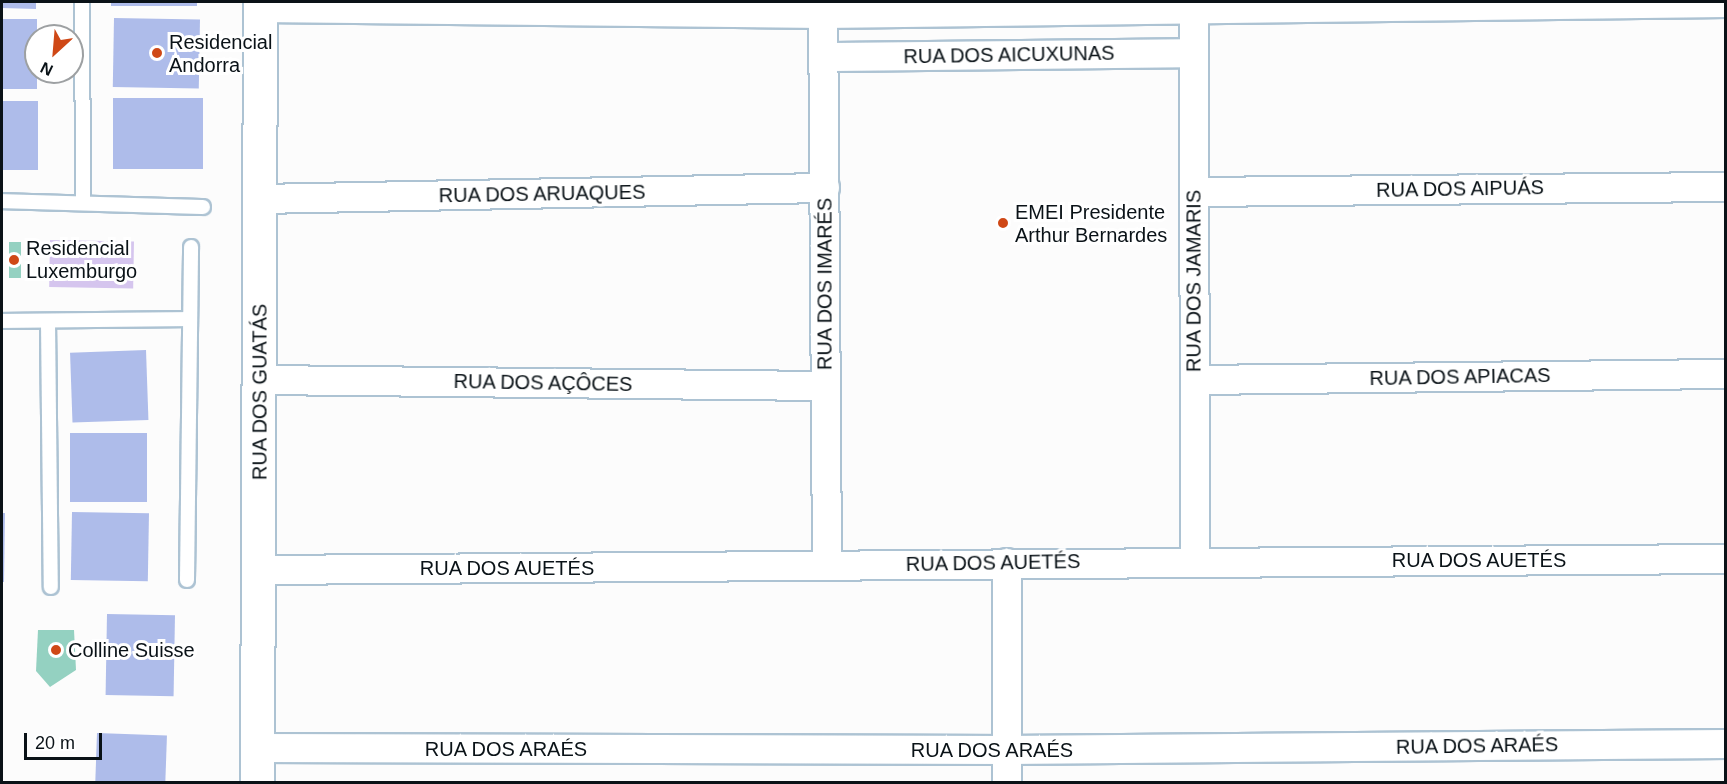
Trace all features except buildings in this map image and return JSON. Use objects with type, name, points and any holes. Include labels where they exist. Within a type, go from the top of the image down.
[{"type":"street","points":[[260,5],[823,8],[1725,3]]},
{"type":"street","name":"RUA DOS GUATÁS","points":[[257,783],[261,570],[260,5]]},
{"type":"street","name":"RUA DOS JAMARIS","points":[[1194,6],[1195,561]]},
{"type":"street","name":"RUA DOS IMARÉS","points":[[823,8],[827,566]]},
{"type":"street","name":"RUA DOS AICUXUNAS","points":[[824,57],[1194,53]]},
{"type":"street","name":"RUA DOS AIPUÁS","points":[[1194,192],[1725,187]]},
{"type":"street","name":"RUA DOS ARUAQUES","points":[[260,199],[825,188]]},
{"type":"street","name":"RUA DOS APIACAS","points":[[1195,380],[1725,374]]},
{"type":"street","name":"RUA DOS AÇÔCES","points":[[261,380],[826,386]]},
{"type":"street","name":"RUA DOS AUETÉS","points":[[261,570],[1195,561],[1725,559]]},
{"type":"street","points":[[1007,563],[1007,783]]},
{"type":"street","name":"RUA DOS ARAÉS","points":[[258,748],[1008,750],[1725,744]]},
{"type":"lane","points":[[82,2],[83,203]]},
{"type":"lane","points":[[2,201],[203,207]]},
{"type":"lane","points":[[187,580],[188,319],[191,247]]},
{"type":"lane","points":[[2,321],[188,319]]},
{"type":"lane","points":[[48,321],[51,587]]},
{"type":"shaded area","points":[[50,240],[134,241],[133,288],[49,287]]},
{"type":"shaded area","name":"Residencial Luxemburgo","points":[[9,242],[21,242],[21,278],[9,278]]},
{"type":"shaded area","name":"Colline Suisse","points":[[38,630],[74,630],[76,670],[50,687],[36,671]]},
{"type":"place","name":"Residencial Andorra","points":[[157,53]]},
{"type":"place","name":"EMEI Presidente Arthur Bernardes","points":[[1003,223]]},
{"type":"place","name":"Residencial Luxemburgo","points":[[14,260]]},
{"type":"place","name":"Colline Suisse","points":[[56,650]]}]
